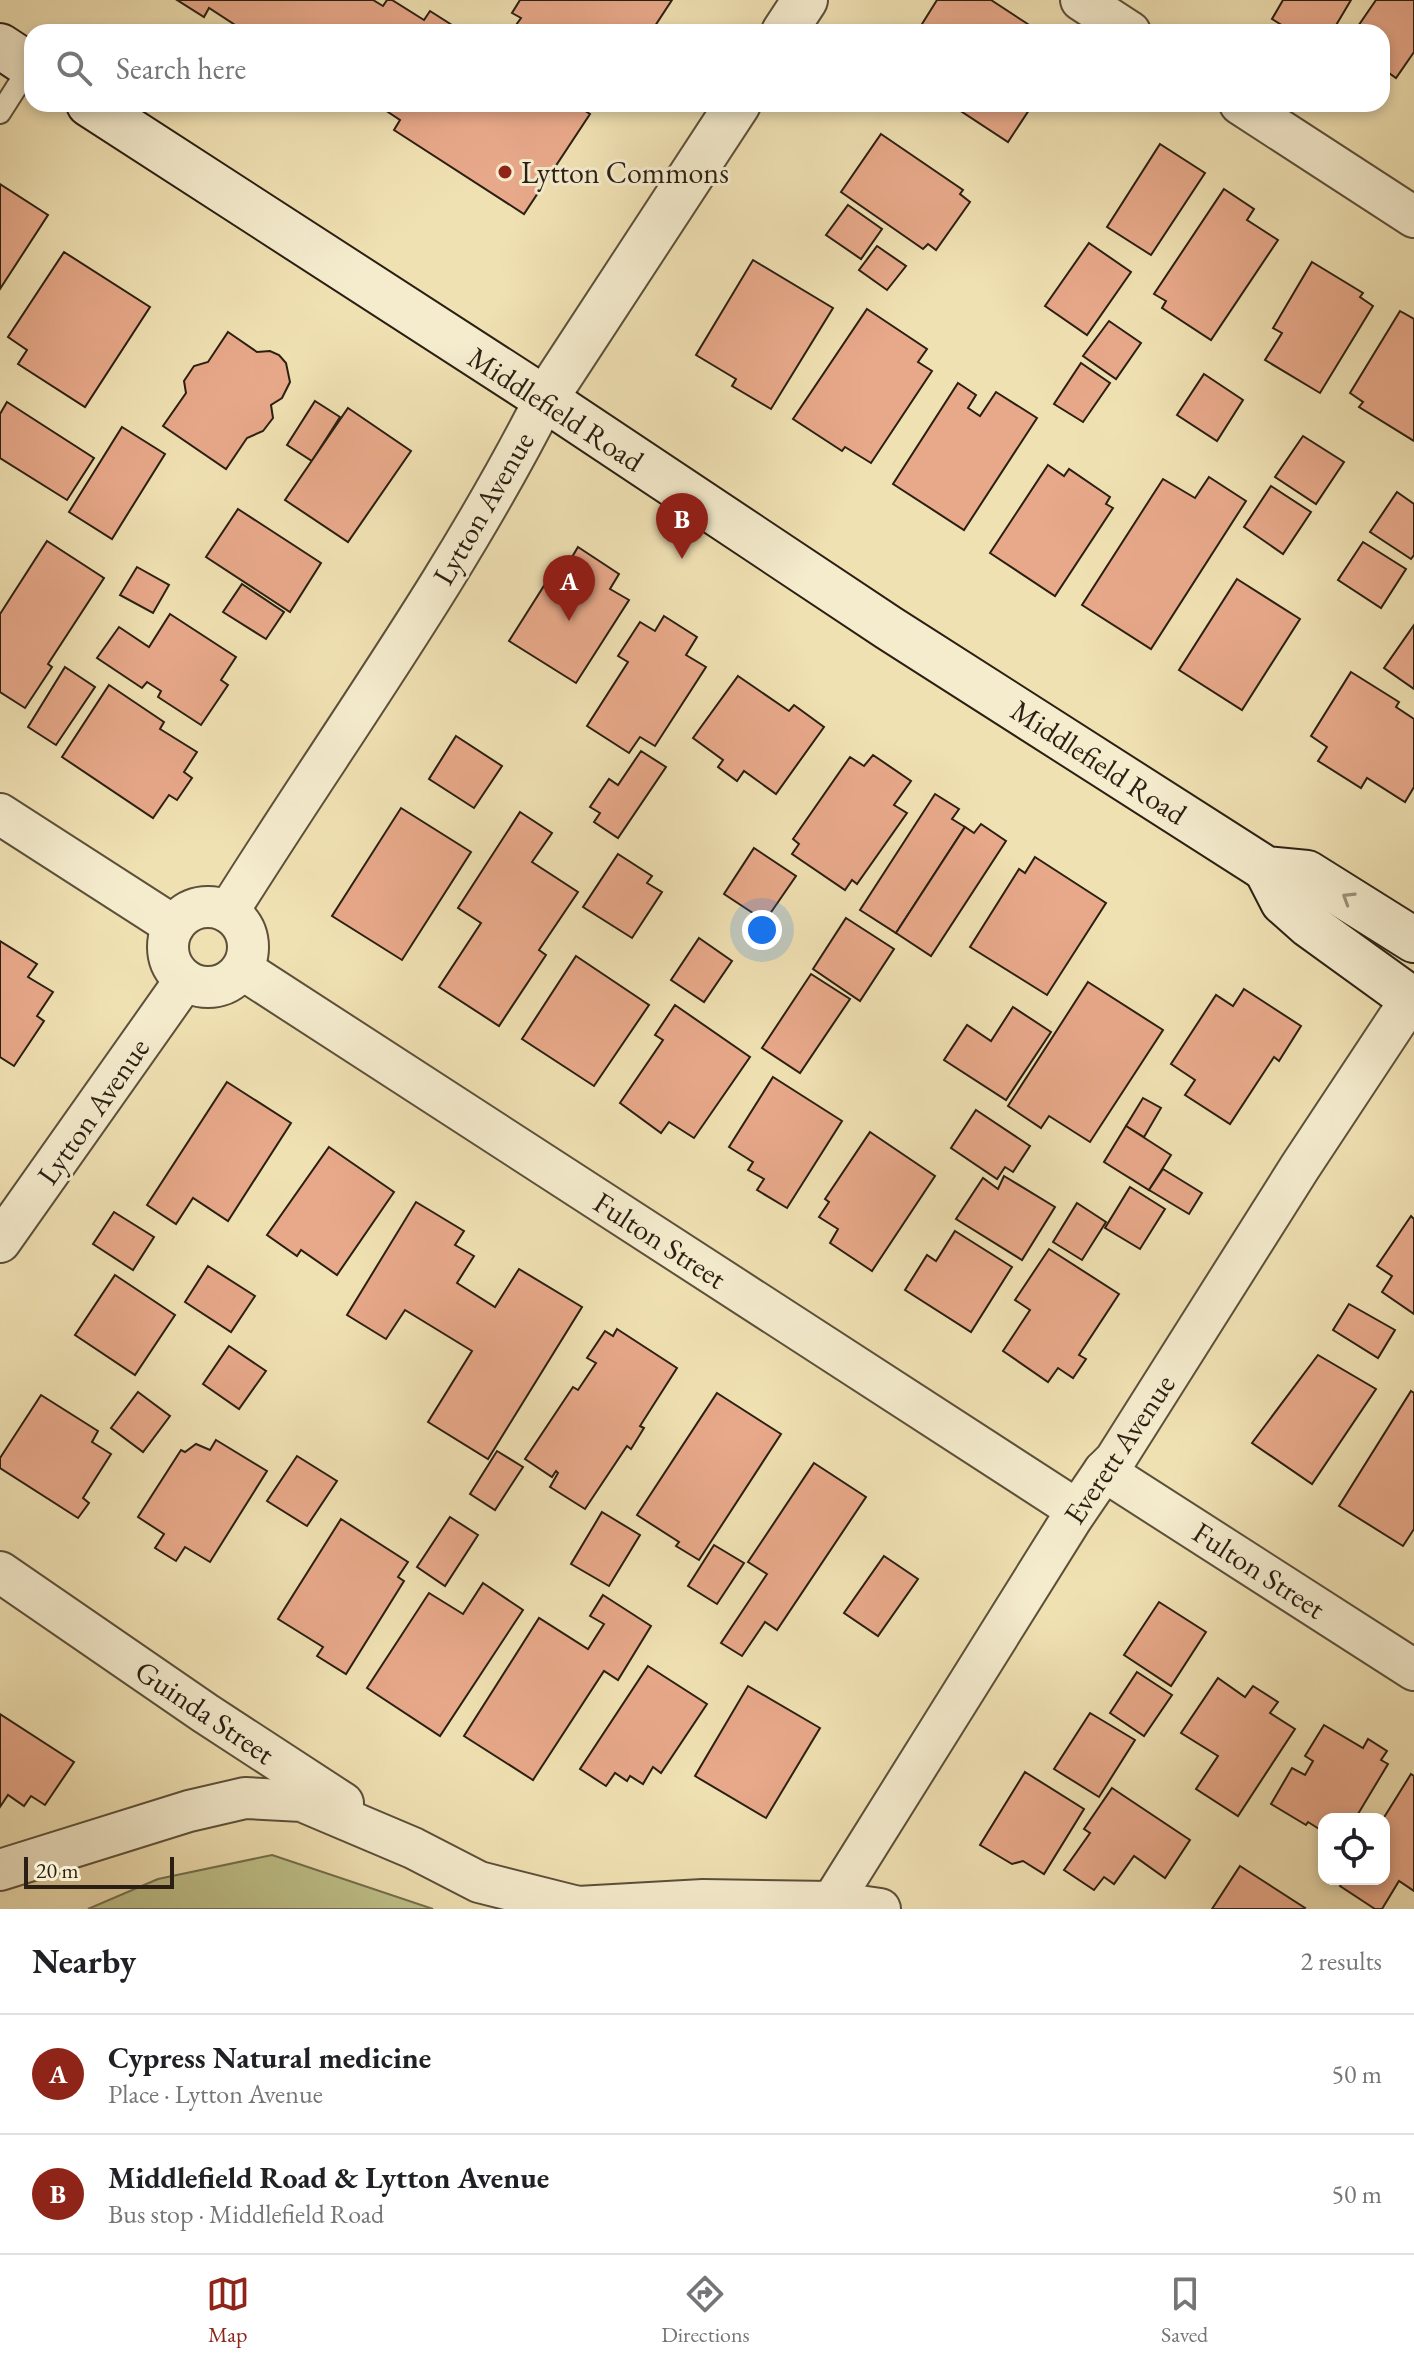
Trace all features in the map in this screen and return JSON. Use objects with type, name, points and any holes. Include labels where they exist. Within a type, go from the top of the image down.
[{"type":"main road","points":[[789,24],[805,0]]},
{"type":"main road","name":"Middlefield Road","points":[[101,112],[545,399],[889,628],[1266,869],[1307,873],[1414,940]]},
{"type":"main road","name":"Lytton Avenue","points":[[545,399],[733,112]]},
{"type":"main road","name":"Middlefield Road","points":[[1266,869],[1283,902],[1309,925],[1343,929],[1399,960],[1413,990]]},
{"type":"street","points":[[1081,0],[1118,24]]},
{"type":"street","points":[[1252,112],[1414,217]]},
{"type":"street","name":"Lytton Avenue","points":[[228,912],[395,658],[518,453],[545,399]]},
{"type":"street","points":[[0,814],[174,926]]},
{"type":"street","points":[[203,907],[228,912],[245,931],[249,944],[248,957],[234,979],[222,985],[196,986],[185,980],[170,961],[169,937],[174,926],[192,910],[203,907]]},
{"type":"street","name":"Fulton Street","points":[[242,969],[1077,1510]]},
{"type":"street","name":"Lytton Avenue","points":[[0,1242],[185,980]]},
{"type":"street","name":"Everett Avenue","points":[[832,1902],[1077,1510],[1115,1460],[1413,990]]},
{"type":"street","name":"Fulton Street","points":[[1104,1471],[1414,1670]]},
{"type":"street","name":"Guinda Street","points":[[0,1572],[205,1713],[413,1848]]},
{"type":"street","points":[[0,1870],[189,1811],[245,1798],[302,1801],[413,1848],[479,1882],[578,1907],[703,1900],[832,1902],[880,1909]]},
{"type":"lane","points":[[0,113],[21,59]]},
{"type":"green space","points":[[272,1855],[433,1909],[88,1909],[158,1879]]},
{"type":"building","points":[[177,0],[373,0],[383,6],[387,0],[392,0],[424,20],[430,11],[450,24],[234,24],[209,8],[204,17]]},
{"type":"building","points":[[520,0],[672,0],[656,24],[517,24],[521,18],[512,13]]},
{"type":"building","points":[[937,0],[991,0],[1028,24],[922,24]]},
{"type":"building","points":[[1283,0],[1351,0],[1337,24],[1280,24],[1272,19]]},
{"type":"building","points":[[1376,0],[1414,0],[1414,52],[1396,78],[1390,74],[1390,24],[1360,24]]},
{"type":"building","name":"Lytton Commons","points":[[388,112],[590,114],[524,214],[394,130],[400,120]]},
{"type":"building","points":[[962,112],[1028,112],[1008,142]]},
{"type":"building","points":[[881,134],[963,190],[960,194],[970,202],[936,250],[928,244],[923,249],[841,192]]},
{"type":"building","points":[[1160,144],[1205,173],[1151,255],[1107,227]]},
{"type":"building","points":[[0,184],[48,215],[0,289]]},
{"type":"building","points":[[1224,189],[1254,209],[1247,220],[1278,240],[1211,340],[1162,308],[1166,301],[1154,294]]},
{"type":"building","points":[[848,205],[882,229],[861,259],[826,235]]},
{"type":"building","points":[[1089,243],[1131,272],[1087,335],[1045,306]]},
{"type":"building","points":[[877,246],[906,266],[887,290],[859,270]]},
{"type":"building","points":[[64,252],[150,307],[85,407],[18,364],[27,350],[8,337]]},
{"type":"building","points":[[753,260],[833,308],[771,409],[732,386],[736,379],[696,355]]},
{"type":"building","points":[[1312,262],[1363,293],[1360,297],[1373,306],[1320,393],[1265,360],[1282,333],[1273,328]]},
{"type":"building","points":[[867,309],[927,349],[918,362],[932,371],[871,463],[845,447],[842,451],[793,419]]},
{"type":"building","points":[[1400,311],[1414,319],[1414,441],[1359,407],[1363,402],[1350,393]]},
{"type":"building","points":[[1109,321],[1141,343],[1116,379],[1083,356]]},
{"type":"building","points":[[228,332],[257,352],[270,351],[279,355],[286,363],[290,382],[282,398],[271,405],[273,418],[263,431],[247,438],[226,469],[163,426],[186,393],[184,381],[194,366],[208,362]]},
{"type":"building","points":[[1081,363],[1110,383],[1083,422],[1054,404]]},
{"type":"building","points":[[1204,374],[1243,400],[1217,441],[1177,415]]},
{"type":"building","points":[[958,383],[976,395],[968,408],[980,416],[996,392],[1037,418],[964,530],[893,484]]},
{"type":"building","points":[[315,401],[340,417],[312,461],[287,445]]},
{"type":"building","points":[[7,402],[94,458],[67,500],[0,458],[0,414]]},
{"type":"building","points":[[348,408],[411,451],[348,542],[285,500]]},
{"type":"building","points":[[122,427],[165,454],[112,539],[69,512]]},
{"type":"building","points":[[1303,436],[1344,462],[1316,504],[1275,477]]},
{"type":"building","points":[[1048,465],[1064,476],[1069,469],[1110,497],[1106,504],[1113,508],[1055,596],[990,553]]},
{"type":"building","points":[[1209,477],[1246,501],[1151,649],[1082,605],[1163,479],[1195,498]]},
{"type":"building","points":[[1271,486],[1311,512],[1283,554],[1244,527]]},
{"type":"building","points":[[1397,492],[1414,504],[1414,555],[1411,559],[1370,532]]},
{"type":"building","points":[[238,509],[321,563],[290,612],[206,557]]},
{"type":"building","points":[[47,541],[104,578],[48,664],[52,667],[25,708],[0,692],[0,614]]},
{"type":"building","points":[[1363,542],[1406,569],[1381,608],[1338,580]]},
{"type":"building","points":[[578,547],[619,574],[610,589],[629,600],[576,683],[509,641],[559,562],[566,567]]},
{"type":"building","points":[[137,567],[169,585],[153,613],[120,595]]},
{"type":"building","points":[[1237,579],[1300,619],[1242,710],[1179,670]]},
{"type":"building","points":[[242,584],[284,612],[266,639],[223,612]]},
{"type":"building","points":[[170,614],[236,657],[221,680],[228,685],[201,725],[158,697],[161,691],[147,682],[142,688],[97,658],[119,627],[149,647]]},
{"type":"building","points":[[664,616],[697,637],[686,655],[706,667],[655,746],[640,737],[629,753],[587,726],[628,662],[618,656],[640,622],[655,631]]},
{"type":"building","points":[[1414,625],[1414,689],[1384,668]]},
{"type":"building","points":[[65,667],[95,687],[56,745],[28,727]]},
{"type":"building","points":[[1351,672],[1399,702],[1396,707],[1414,719],[1414,787],[1405,802],[1367,778],[1361,788],[1318,761],[1327,747],[1311,736]]},
{"type":"building","points":[[738,676],[789,711],[794,705],[824,727],[776,794],[744,771],[737,781],[718,767],[723,760],[693,738]]},
{"type":"building","points":[[109,685],[164,722],[160,729],[197,752],[184,772],[192,778],[177,800],[169,795],[153,818],[62,757]]},
{"type":"building","points":[[456,736],[502,766],[474,808],[429,779]]},
{"type":"building","points":[[641,751],[666,767],[618,838],[594,822],[600,813],[590,807],[609,779],[618,785]]},
{"type":"building","points":[[873,755],[911,781],[894,805],[907,813],[857,884],[852,880],[845,890],[792,854],[799,844],[793,839],[850,757],[864,766]]},
{"type":"building","points":[[935,794],[959,809],[952,819],[965,827],[896,933],[860,910]]},
{"type":"building","points":[[401,808],[471,852],[402,960],[332,916]]},
{"type":"building","points":[[520,812],[552,833],[532,862],[578,892],[539,950],[546,955],[499,1026],[439,987],[481,923],[458,908]]},
{"type":"building","points":[[981,824],[1006,841],[931,956],[896,933],[965,827],[974,833]]},
{"type":"building","points":[[754,848],[796,876],[765,921],[724,894]]},
{"type":"building","points":[[618,854],[652,876],[647,883],[662,892],[632,938],[583,907]]},
{"type":"building","points":[[1035,857],[1106,903],[1047,995],[970,947],[1019,869],[1025,873]]},
{"type":"building","points":[[846,918],[894,949],[860,1001],[813,969]]},
{"type":"building","points":[[699,938],[732,961],[704,1002],[671,980]]},
{"type":"building","points":[[0,941],[37,964],[28,977],[53,992],[37,1016],[44,1021],[14,1066],[0,1057]]},
{"type":"building","points":[[576,956],[649,1005],[594,1086],[522,1039]]},
{"type":"building","points":[[811,974],[850,999],[800,1073],[762,1048]]},
{"type":"building","points":[[1088,982],[1163,1030],[1090,1142],[1049,1116],[1041,1128],[1008,1106]]},
{"type":"building","points":[[1244,989],[1301,1026],[1279,1061],[1274,1057],[1230,1124],[1185,1095],[1195,1080],[1171,1064],[1216,995],[1233,1006]]},
{"type":"building","points":[[675,1005],[750,1057],[694,1138],[669,1122],[661,1133],[620,1103],[663,1040],[655,1035]]},
{"type":"building","points":[[1013,1007],[1051,1032],[1006,1100],[944,1060],[967,1025],[991,1041]]},
{"type":"building","points":[[773,1077],[842,1121],[787,1208],[757,1190],[764,1179],[748,1170],[753,1162],[729,1147]]},
{"type":"building","points":[[227,1082],[291,1123],[228,1221],[193,1198],[176,1224],[147,1205]]},
{"type":"building","points":[[1143,1098],[1161,1108],[1144,1137],[1126,1126]]},
{"type":"building","points":[[976,1110],[1030,1146],[1013,1172],[1005,1167],[997,1179],[951,1148]]},
{"type":"building","points":[[1126,1126],[1171,1155],[1149,1190],[1104,1162]]},
{"type":"building","points":[[870,1132],[935,1176],[872,1271],[830,1243],[838,1229],[819,1217],[829,1202],[825,1199]]},
{"type":"building","points":[[329,1147],[394,1192],[337,1275],[301,1250],[297,1256],[267,1235]]},
{"type":"building","points":[[1163,1169],[1202,1193],[1189,1214],[1149,1190]]},
{"type":"building","points":[[1004,1176],[1055,1207],[1022,1260],[956,1219],[983,1178],[998,1189]]},
{"type":"building","points":[[1130,1187],[1165,1209],[1140,1249],[1105,1228]]},
{"type":"building","points":[[416,1202],[464,1231],[455,1245],[474,1256],[457,1283],[495,1307],[519,1269],[582,1307],[488,1459],[428,1422],[472,1351],[405,1310],[386,1339],[347,1315]]},
{"type":"building","points":[[1077,1203],[1106,1222],[1082,1260],[1053,1242]]},
{"type":"building","points":[[114,1212],[154,1237],[133,1270],[93,1244]]},
{"type":"building","points":[[1411,1216],[1414,1219],[1414,1314],[1382,1292],[1392,1276],[1377,1266]]},
{"type":"building","points":[[955,1231],[1012,1267],[971,1332],[905,1290],[927,1255],[936,1261]]},
{"type":"building","points":[[1049,1249],[1119,1294],[1079,1355],[1086,1359],[1073,1378],[1058,1368],[1048,1382],[1003,1351],[1030,1310],[1015,1300]]},
{"type":"building","points":[[208,1266],[255,1296],[231,1332],[185,1302]]},
{"type":"building","points":[[115,1275],[175,1315],[135,1375],[75,1335]]},
{"type":"building","points":[[1349,1304],[1395,1330],[1378,1358],[1333,1330]]},
{"type":"building","points":[[617,1329],[677,1368],[640,1426],[644,1428],[631,1449],[627,1446],[585,1509],[550,1487],[558,1473],[556,1471],[552,1477],[525,1459],[573,1387],[578,1390],[596,1363],[587,1358],[605,1331],[613,1336]]},
{"type":"building","points":[[229,1346],[266,1371],[239,1409],[203,1384]]},
{"type":"building","points":[[1318,1355],[1376,1389],[1312,1484],[1252,1443]]},
{"type":"building","points":[[1411,1391],[1414,1393],[1414,1529],[1403,1546],[1339,1506]]},
{"type":"building","points":[[138,1392],[170,1416],[143,1452],[111,1428]]},
{"type":"building","points":[[717,1393],[781,1434],[699,1560],[676,1546],[679,1542],[637,1515]]},
{"type":"building","points":[[41,1395],[98,1431],[92,1442],[111,1454],[83,1498],[89,1503],[78,1518],[0,1468],[0,1458]]},
{"type":"building","points":[[216,1440],[267,1471],[210,1562],[185,1547],[176,1561],[155,1548],[164,1534],[138,1517],[181,1450],[185,1452],[196,1444],[210,1450]]},
{"type":"building","points":[[497,1451],[523,1467],[495,1510],[470,1494]]},
{"type":"building","points":[[297,1456],[337,1481],[307,1526],[267,1501]]},
{"type":"building","points":[[814,1463],[866,1497],[777,1630],[765,1622],[742,1656],[721,1643],[767,1574],[748,1562]]},
{"type":"building","points":[[602,1512],[640,1535],[609,1586],[571,1564]]},
{"type":"building","points":[[450,1517],[478,1535],[445,1586],[417,1567]]},
{"type":"building","points":[[341,1519],[408,1562],[398,1577],[404,1581],[346,1674],[317,1656],[323,1647],[278,1619]]},
{"type":"building","points":[[714,1545],[744,1563],[717,1604],[688,1586]]},
{"type":"building","points":[[884,1556],[918,1579],[878,1636],[844,1613]]},
{"type":"building","points":[[483,1583],[523,1610],[440,1736],[367,1688],[429,1593],[463,1614]]},
{"type":"building","points":[[603,1595],[651,1626],[618,1680],[604,1671],[533,1780],[464,1736],[539,1618],[588,1649],[604,1624],[590,1616]]},
{"type":"building","points":[[1159,1602],[1206,1632],[1171,1686],[1124,1655]]},
{"type":"building","points":[[648,1666],[707,1704],[661,1773],[653,1767],[643,1784],[630,1776],[627,1781],[615,1773],[606,1786],[580,1769]]},
{"type":"building","points":[[1137,1672],[1172,1695],[1144,1736],[1110,1713]]},
{"type":"building","points":[[1218,1678],[1245,1697],[1253,1686],[1278,1702],[1270,1713],[1295,1729],[1238,1816],[1196,1789],[1218,1756],[1181,1733]]},
{"type":"building","points":[[748,1686],[820,1728],[766,1818],[695,1776]]},
{"type":"building","points":[[1090,1713],[1135,1740],[1099,1797],[1054,1769]]},
{"type":"building","points":[[0,1714],[74,1762],[45,1805],[31,1796],[24,1806],[8,1795],[0,1807]]},
{"type":"building","points":[[1324,1725],[1363,1748],[1368,1739],[1387,1751],[1381,1760],[1388,1764],[1359,1813],[1318,1813],[1318,1828],[1308,1822],[1306,1825],[1271,1804],[1292,1768],[1305,1775],[1313,1761],[1305,1756]]},
{"type":"building","points":[[1025,1772],[1084,1809],[1044,1874],[1023,1861],[1012,1864],[980,1845]]},
{"type":"building","points":[[1411,1774],[1414,1776],[1414,1891],[1399,1881],[1382,1909],[1375,1909],[1340,1886],[1390,1885],[1390,1813],[1387,1813]]},
{"type":"building","points":[[1112,1788],[1190,1840],[1165,1878],[1134,1856],[1114,1884],[1104,1877],[1094,1890],[1064,1870],[1090,1833],[1084,1829]]},
{"type":"building","points":[[1240,1866],[1305,1908],[1212,1909]]},
{"type":"place","name":"Lytton Commons","points":[[505,172]]},
{"type":"place","name":"Middlefield Road & Lytton Avenue","points":[[682,559]]},
{"type":"place","name":"Cypress Natural medicine","points":[[569,621]]}]
